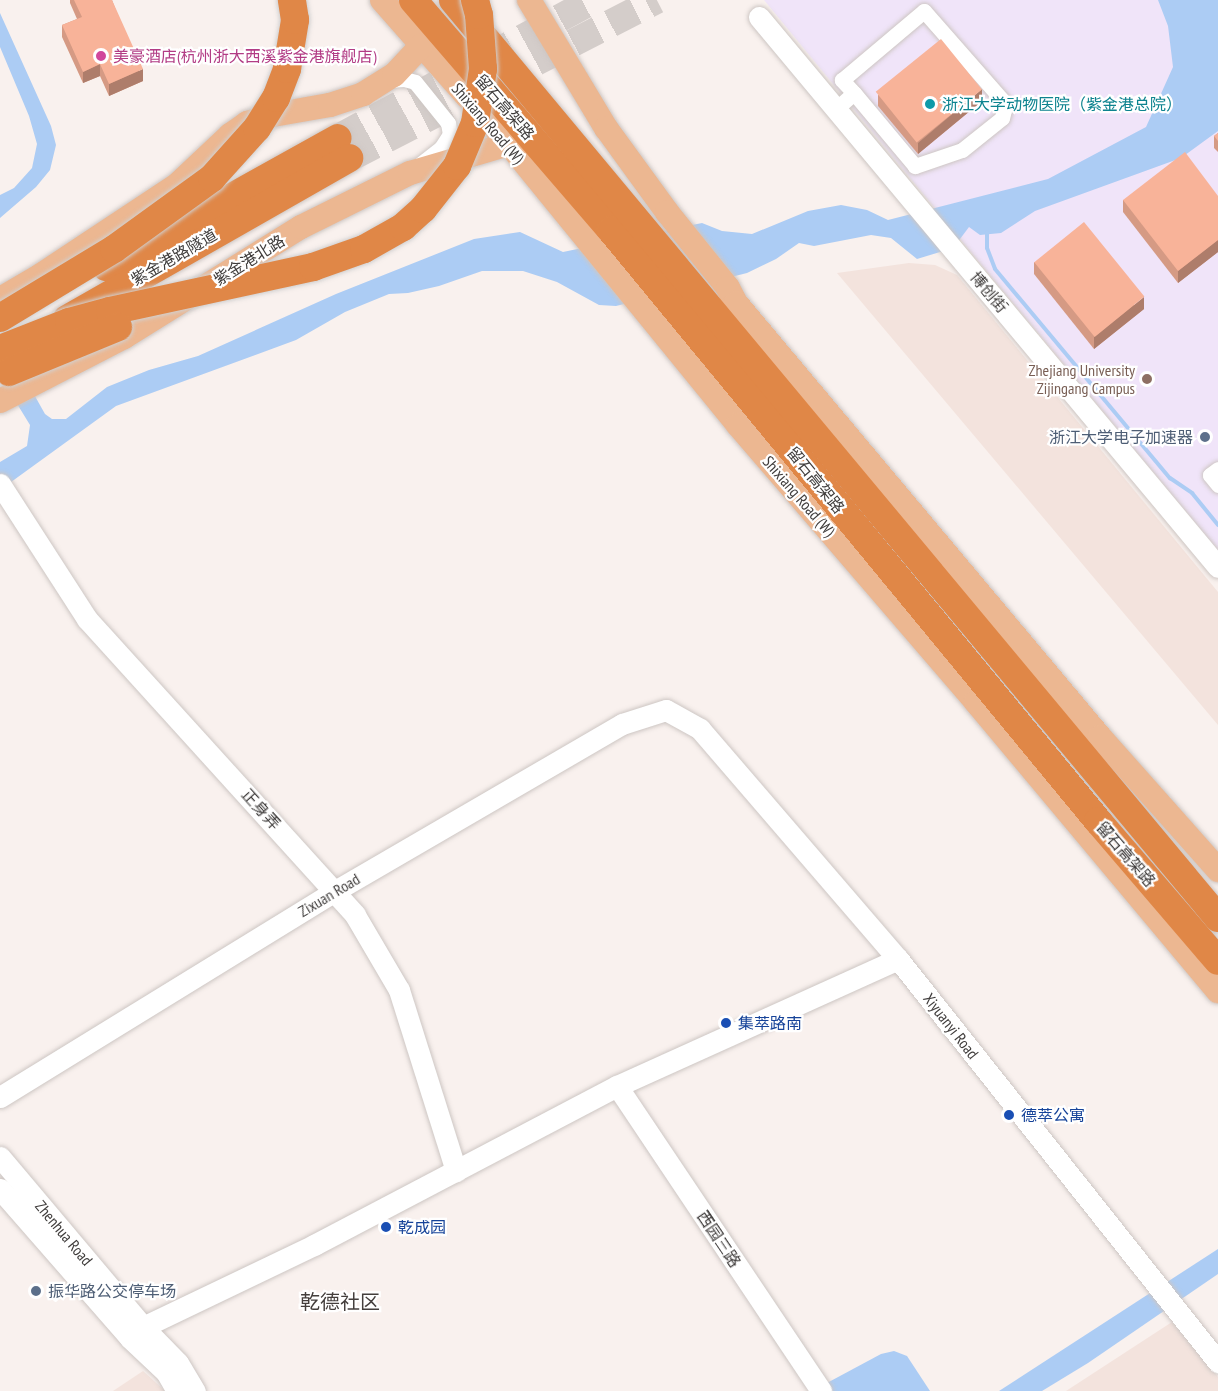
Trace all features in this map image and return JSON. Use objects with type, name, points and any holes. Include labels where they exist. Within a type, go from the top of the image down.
[{"type":"highway","points":[[0,318],[114,249],[212,178],[257,128],[276,98],[287,69],[295,20],[292,0]]},
{"type":"highway","name":"留石高架路","points":[[413,0],[600,236],[675,307],[1090,812],[1218,961]]},
{"type":"highway","name":"留石高架路","points":[[453,0],[632,211],[717,294],[1218,918]]},
{"type":"highway","points":[[0,376],[95,334],[280,275],[343,258],[383,240],[423,209],[458,166],[475,123],[483,69],[481,24],[475,0]]},
{"type":"highway","name":"紫金港路隧道","points":[[0,328],[344,148],[0,357]]},
{"type":"highway","points":[[0,349],[69,322],[118,309],[280,275]]},
{"type":"main road","name":"Shixiang Road (W)","points":[[382,0],[509,144],[600,236],[642,309],[1218,991]]},
{"type":"main road","points":[[529,0],[606,128],[667,212],[717,294],[736,303],[1085,719],[1218,870]]},
{"type":"main road","points":[[0,299],[41,275],[177,185],[223,141],[247,123],[273,115],[330,105],[363,94],[385,80],[421,46]]},
{"type":"main road","name":"紫金港北路","points":[[0,401],[124,337],[301,227],[410,172],[509,144]]},
{"type":"street","points":[[924,11],[942,41],[1003,101],[1002,118],[962,150],[915,166],[871,104],[854,93],[842,80],[924,11]]},
{"type":"street","name":"博创街","points":[[759,17],[1218,567]]},
{"type":"street","points":[[385,80],[404,79],[415,82],[448,123],[450,134],[441,148],[410,172]]},
{"type":"street","points":[[836,109],[854,93]]},
{"type":"street","points":[[1218,469],[1210,475],[1218,485]]},
{"type":"street","name":"正身弄","points":[[0,484],[87,619],[335,891],[371,940],[399,990],[456,1171]]},
{"type":"street","name":"Zixuan Road","points":[[0,1097],[335,891],[622,724],[666,710]]},
{"type":"street","name":"Xiyuanyi Road","points":[[666,710],[700,729],[898,959],[1218,1362]]},
{"type":"street","points":[[136,1332],[314,1245],[617,1086],[898,959]]},
{"type":"street","name":"西园三路","points":[[617,1086],[816,1384]]},
{"type":"street","name":"Zhenhua Road","points":[[0,1157],[136,1332],[166,1372],[177,1391]]},
{"type":"street","name":"Zhenhua Road","points":[[0,1189],[136,1332],[178,1363],[195,1391]]},
{"type":"shaded area","name":"Zhejiang University Zijingang Campus","points":[[764,0],[1218,0],[1218,550],[979,262]]},
{"type":"shaded area","points":[[909,263],[935,265],[957,275],[1218,592],[1218,725],[837,273]]},
{"type":"shaded area","points":[[1172,1322],[1218,1377],[1218,1391],[1066,1391]]},
{"type":"shaded area","points":[[143,1371],[165,1391],[113,1391]]},
{"type":"water","points":[[1158,0],[1218,0],[1218,131],[1181,158],[1035,211],[1001,233],[980,235],[969,227],[957,243],[940,252],[917,259],[891,238],[871,235],[814,246],[799,243],[776,259],[747,273],[616,306],[599,305],[557,282],[523,271],[482,271],[439,286],[408,293],[389,294],[345,312],[296,340],[116,406],[0,490],[0,462],[27,446],[30,425],[0,376],[0,334],[45,414],[52,419],[66,419],[107,387],[149,370],[198,356],[336,294],[474,239],[520,232],[563,252],[702,223],[722,231],[752,234],[808,211],[841,205],[867,210],[888,220],[1048,179],[1146,127],[1173,67],[1168,26]]},
{"type":"water","points":[[0,13],[51,126],[56,145],[50,170],[36,187],[0,218],[0,195],[14,188],[32,168],[37,144],[29,116],[0,47]]},
{"type":"water","points":[[1218,1249],[1218,1274],[1088,1363],[1042,1391],[999,1391]]},
{"type":"water","points":[[894,1351],[907,1356],[930,1391],[812,1391],[881,1354]]},
{"type":"building","name":"美豪酒店(杭州浙大西溪紫金港旗舰店)","points":[[74,0],[112,0],[143,69],[109,84],[100,64],[83,72],[62,25],[82,17]]},
{"type":"building","name":"浙江大学动物医院（紫金港总院）","points":[[941,39],[982,90],[917,142],[876,92]]},
{"type":"building","points":[[1185,152],[1218,196],[1218,240],[1178,271],[1123,200]]},
{"type":"building","points":[[1084,222],[1144,297],[1095,337],[1034,262]]},
{"type":"waterway","points":[[987,232],[987,248],[995,269],[1170,478],[1192,493],[1218,525]]},
{"type":"tunnel","points":[[338,138],[593,0]]},
{"type":"tunnel","points":[[349,158],[657,0]]},
{"type":"place","name":"美豪酒店(杭州浙大西溪紫金港旗舰店)","points":[[101,56]]},
{"type":"place","name":"浙江大学动物医院（紫金港总院）","points":[[930,104]]},
{"type":"place","name":"Zhejiang University Zijingang Campus","points":[[1147,379]]},
{"type":"place","name":"浙江大学电子加速器","points":[[1205,437]]},
{"type":"place","name":"集萃路南","points":[[726,1023]]},
{"type":"place","name":"德萃公寓","points":[[1009,1115]]},
{"type":"place","name":"乾成园","points":[[386,1227]]},
{"type":"place","name":"振华路公交停车场","points":[[36,1291]]},
{"type":"district","name":"乾德社区","points":[[340,1302]]}]
